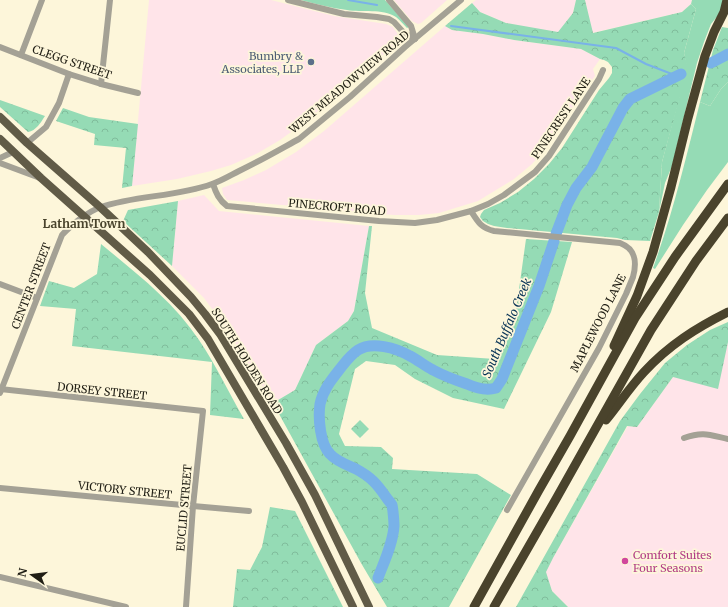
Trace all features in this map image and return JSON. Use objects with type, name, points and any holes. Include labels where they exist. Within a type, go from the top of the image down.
[{"type":"highway","points":[[570,436],[637,296],[650,259],[671,187],[705,56],[714,32],[724,12],[727,0]]},
{"type":"highway","points":[[474,607],[655,286],[728,184]]},
{"type":"highway","points":[[494,607],[651,330],[696,261],[728,218]]},
{"type":"highway","points":[[586,447],[634,384],[656,360],[693,330],[728,312]]},
{"type":"main road","name":"SOUTH HOLDEN ROAD","points":[[0,117],[148,252],[205,314],[220,334],[286,443],[354,573],[369,607]]},
{"type":"main road","name":"SOUTH HOLDEN ROAD","points":[[0,139],[41,178],[150,275],[189,314],[208,339],[302,502],[353,607]]},
{"type":"street","points":[[21,55],[42,0]]},
{"type":"street","points":[[101,84],[110,0]]},
{"type":"street","points":[[288,0],[339,13],[377,16],[389,19],[415,39]]},
{"type":"street","points":[[389,0],[411,26],[415,39]]},
{"type":"street","name":"WEST MEADOWVIEW ROAD","points":[[84,216],[100,207],[187,191],[213,184],[272,155],[299,139],[350,97],[461,0]]},
{"type":"street","name":"CLEGG STREET","points":[[0,47],[69,74],[138,93]]},
{"type":"street","name":"PINECREST LANE","points":[[471,211],[504,196],[535,172],[560,141],[599,79],[603,70]]},
{"type":"street","points":[[27,143],[46,127],[59,103],[69,74]]},
{"type":"street","points":[[0,158],[13,152]]},
{"type":"street","points":[[0,163],[41,178]]},
{"type":"street","name":"PINECROFT ROAD","points":[[213,184],[217,196],[222,203],[227,206],[379,221],[415,222],[437,220],[471,211]]},
{"type":"street","name":"MAPLEWOOD LANE","points":[[471,211],[478,222],[486,229],[620,243],[629,248],[633,253],[635,261],[633,277],[600,346],[507,510]]},
{"type":"street","name":"CENTER STREET","points":[[0,391],[62,235],[84,216]]},
{"type":"street","points":[[0,284],[37,298]]},
{"type":"street","name":"DORSEY STREET","points":[[0,391],[203,411]]},
{"type":"street","name":"EUCLID STREET","points":[[186,607],[193,506],[203,411]]},
{"type":"street","points":[[684,438],[693,435],[705,434],[728,439]]},
{"type":"street","name":"VICTORY STREET","points":[[0,488],[249,511]]},
{"type":"street","points":[[0,577],[126,607]]},
{"type":"shaded area","points":[[149,0],[271,0],[334,16],[386,24],[393,27],[399,36],[398,42],[305,122],[280,140],[258,153],[231,165],[211,171],[177,179],[132,186]]},
{"type":"shaded area","points":[[394,0],[447,0],[418,24],[412,21]]},
{"type":"shaded area","points":[[476,0],[576,0],[573,13],[558,33],[506,23],[480,12],[472,3]]},
{"type":"shaded area","points":[[585,0],[692,0],[691,4],[682,12],[592,33]]},
{"type":"shaded area","points":[[445,26],[452,30],[581,49],[600,59],[593,69],[595,76],[578,99],[559,130],[532,164],[514,179],[478,201],[439,213],[419,215],[394,215],[227,200],[223,194],[222,188],[266,170],[296,152],[324,131]]},
{"type":"shaded area","points":[[204,195],[219,211],[369,226],[354,311],[348,321],[316,345],[295,390],[273,403],[224,325],[204,298],[172,266],[178,201]]},
{"type":"shaded area","points":[[728,342],[728,607],[568,607],[552,591],[545,572],[628,426],[637,427],[673,377]]},
{"type":"green space","points":[[301,0],[385,0],[409,27],[407,28],[396,17],[390,14],[372,11],[353,11]]},
{"type":"green space","points":[[576,0],[585,0],[593,33],[682,12],[691,4],[696,9],[684,53],[688,68],[662,162],[659,212],[650,241],[625,240],[507,228],[488,224],[480,217],[484,210],[500,203],[518,192],[549,164],[562,148],[599,90],[609,78],[612,73],[612,67],[608,62],[581,49],[452,30],[445,26],[472,3],[480,12],[506,23],[558,32],[573,13]]},
{"type":"green space","points":[[692,0],[724,0],[720,13],[711,24],[697,63],[672,166],[665,183],[659,212],[662,162],[687,68],[684,53],[696,9],[691,4]]},
{"type":"green space","points":[[722,27],[728,28],[728,82],[721,89],[710,106],[700,102],[713,50]]},
{"type":"green space","points":[[728,82],[728,162],[683,225],[655,269],[653,268],[673,206],[700,102],[710,106],[721,89]]},
{"type":"green space","points":[[0,100],[45,116],[36,128],[28,132],[0,107]]},
{"type":"green space","points":[[63,108],[89,117],[138,124],[132,186],[122,188],[126,148],[94,145],[95,134],[56,121]]},
{"type":"green space","points":[[178,201],[172,266],[123,221],[128,210]]},
{"type":"green space","points":[[369,226],[372,226],[365,293],[372,328],[437,355],[495,359],[515,318],[526,239],[572,242],[551,312],[504,409],[453,398],[415,379],[395,365],[366,361],[355,369],[339,434],[345,446],[381,447],[393,458],[392,469],[477,474],[511,495],[449,607],[387,607],[361,563],[273,403],[295,390],[316,345],[348,321],[354,311]]},
{"type":"green space","points":[[101,244],[166,300],[189,326],[211,359],[244,419],[210,415],[212,362],[72,346],[76,309],[40,306],[49,281],[74,288],[97,274]]},
{"type":"green space","points":[[728,322],[728,342],[718,389],[673,377],[637,427],[627,426],[546,572],[552,591],[568,607],[516,607],[620,421],[640,394],[665,363],[687,345],[710,330]]},
{"type":"green space","points":[[360,420],[369,429],[360,438],[351,429]]},
{"type":"green space","points":[[270,507],[295,511],[343,607],[233,607],[237,569],[250,570],[262,547]]},
{"type":"waterway","points":[[348,0],[377,5]]},
{"type":"waterway","points":[[451,26],[616,48],[646,64],[677,76]]},
{"type":"waterway","name":"South Buffalo Creek","points":[[711,63],[728,54]]},
{"type":"waterway","name":"South Buffalo Creek","points":[[556,234],[567,205],[576,188],[592,167],[623,108],[630,99],[681,74]]},
{"type":"waterway","name":"South Buffalo Creek","points":[[378,578],[392,539],[394,524],[392,505],[380,488],[370,478],[356,469],[335,459],[327,450],[320,430],[319,416],[321,399],[326,388],[354,353],[364,347],[370,346],[391,348],[404,353],[437,372],[474,387],[481,389],[496,388],[502,379],[539,286],[554,241]]},
{"type":"place","name":"Bumbry & Associates, LLP","points":[[311,62]]},
{"type":"place","name":"Comfort Suites Four Seasons","points":[[625,561]]},
{"type":"district","name":"Latham Town","points":[[84,224]]}]
